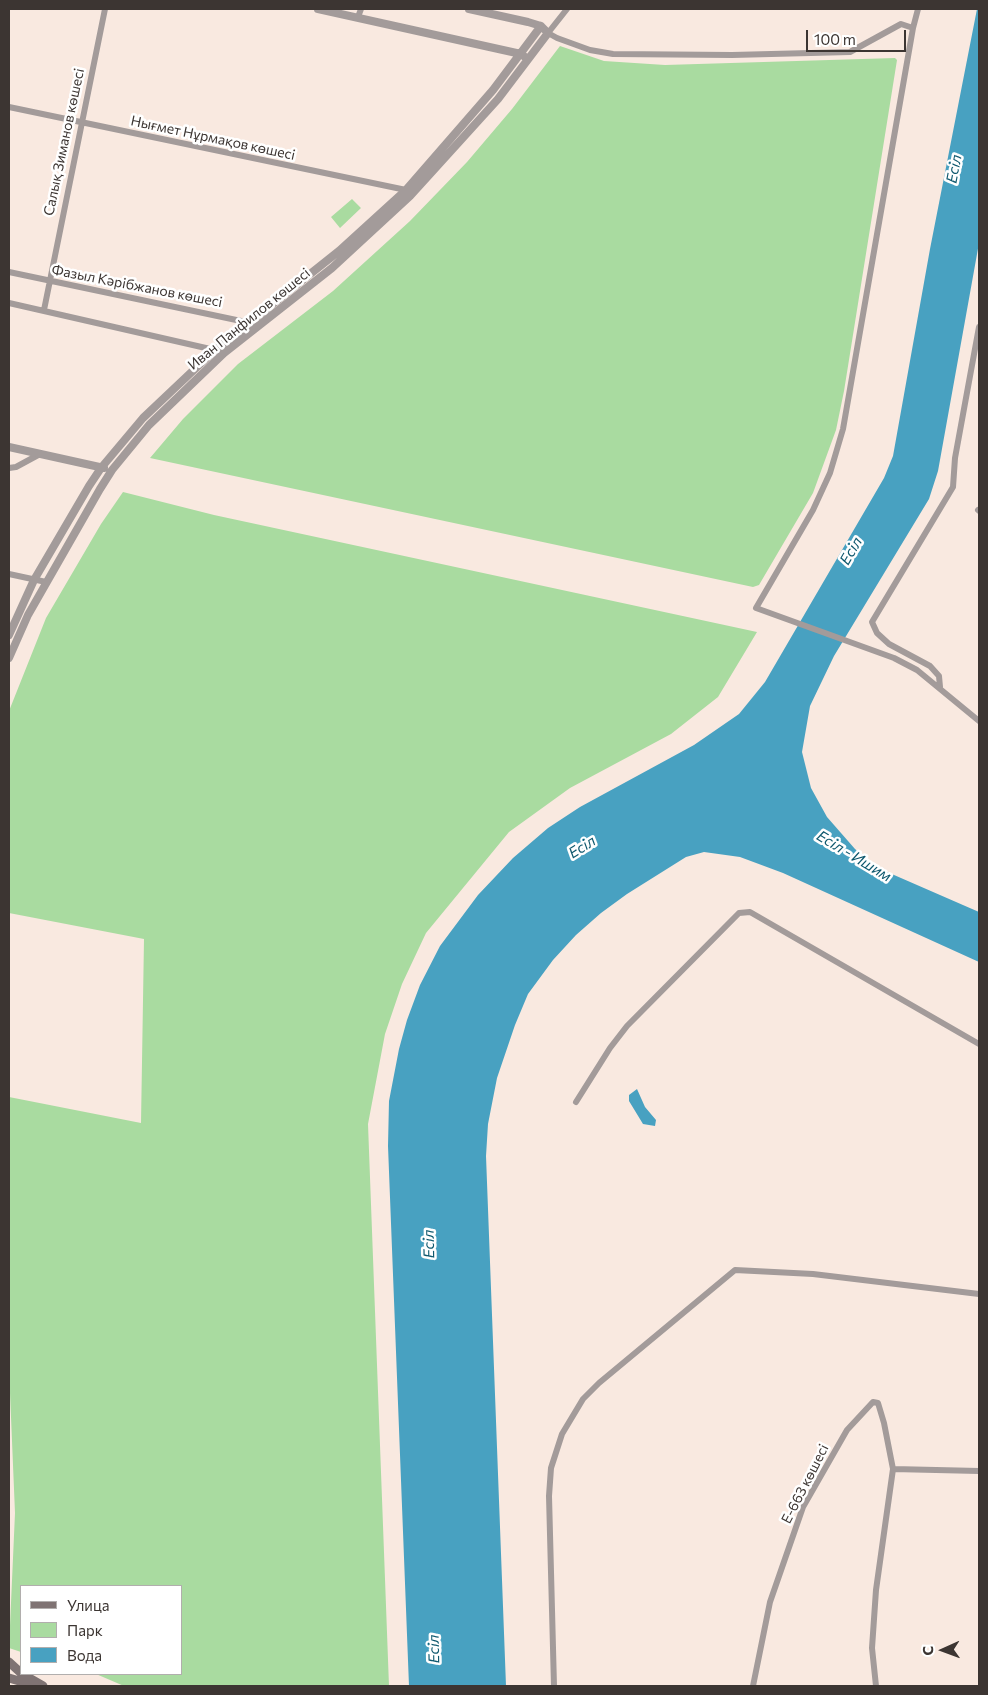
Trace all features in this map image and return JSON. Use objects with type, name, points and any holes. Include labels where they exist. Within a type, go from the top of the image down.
[{"type":"main road","points":[[9,1662],[20,1672]]},
{"type":"main road","points":[[24,1675],[43,1686]]},
{"type":"main road","points":[[9,1678],[36,1686]]},
{"type":"street","name":"Салық Зиманов көшесі","points":[[44,310],[105,9]]},
{"type":"street","points":[[318,9],[521,54],[528,60]]},
{"type":"street","points":[[358,17],[360,9]]},
{"type":"street","points":[[469,9],[541,26],[557,38],[590,50],[613,54],[732,55],[850,52],[901,24],[913,28]]},
{"type":"street","points":[[548,33],[567,9]]},
{"type":"street","points":[[918,9],[913,28],[843,428],[830,473],[813,510],[756,608],[863,645],[917,670],[979,721]]},
{"type":"street","name":"Иван Панфилов көшесі","points":[[408,193],[521,54],[541,26]]},
{"type":"street","name":"Иван Панфилов көшесі","points":[[9,634],[34,580],[101,468],[143,418],[220,351],[332,268],[453,151],[548,33]]},
{"type":"street","name":"Нығмет Нұрмақов көшесі","points":[[9,108],[408,193]]},
{"type":"street","name":"Фазыл Кәрібжанов көшесі","points":[[9,272],[256,324]]},
{"type":"street","points":[[9,303],[220,351]]},
{"type":"street","points":[[940,688],[940,676],[930,666],[889,644],[877,633],[872,622],[953,487],[955,458],[979,327]]},
{"type":"street","name":"Иван Панфилов көшесі","points":[[9,658],[28,615],[46,582],[112,470],[149,424],[220,351]]},
{"type":"street","points":[[9,448],[112,470]]},
{"type":"street","points":[[9,468],[16,467],[40,454]]},
{"type":"street","points":[[9,574],[46,582]]},
{"type":"street","points":[[576,1102],[610,1048],[628,1026],[739,913],[750,912],[979,1044]]},
{"type":"street","points":[[554,1686],[549,1496],[551,1468],[562,1434],[583,1399],[599,1383],[735,1270],[813,1274],[979,1294]]},
{"type":"street","name":"Е-663 көшесі","points":[[753,1686],[770,1602],[803,1507],[847,1430],[873,1402],[878,1403],[884,1423],[892,1468],[876,1590],[872,1648],[876,1686]]},
{"type":"street","points":[[892,1468],[979,1471]]},
{"type":"green space","points":[[560,46],[604,61],[665,65],[895,58],[897,60],[844,391],[836,430],[813,493],[759,585],[753,587],[150,458],[183,419],[238,364],[333,291],[410,221],[467,162],[512,109]]},
{"type":"green space","points":[[352,199],[361,208],[340,228],[331,217]]},
{"type":"green space","points":[[123,492],[214,515],[757,632],[718,697],[671,734],[570,788],[509,832],[426,933],[402,984],[385,1034],[368,1124],[389,1686],[124,1686],[98,1675],[182,1675],[182,1585],[20,1585],[20,1652],[9,1648],[15,1513],[9,1369],[9,1097],[141,1123],[144,939],[9,913],[9,711],[46,618],[101,524]]},
{"type":"water","points":[[977,9],[979,9],[979,243],[938,471],[929,499],[834,656],[810,706],[802,752],[811,788],[827,817],[855,849],[878,868],[979,912],[979,962],[783,873],[740,857],[704,852],[686,857],[627,894],[576,935],[553,960],[528,994],[515,1025],[497,1078],[488,1124],[486,1156],[506,1686],[409,1686],[388,1146],[389,1101],[399,1049],[407,1020],[420,985],[440,946],[478,895],[513,858],[548,828],[580,807],[694,745],[739,714],[765,682],[884,478],[893,456],[930,249]]},
{"type":"water","points":[[637,1089],[645,1107],[656,1120],[655,1126],[643,1124],[629,1101],[629,1095]]},
{"type":"water label","name":"Есіл","points":[[954,169]]},
{"type":"water label","name":"Есіл","points":[[851,551]]},
{"type":"water label","name":"Есіл","points":[[582,847]]},
{"type":"water label","name":"Есіл - Ишим","points":[[854,856]]},
{"type":"water label","name":"Есіл","points":[[429,1244]]},
{"type":"water label","name":"Есіл","points":[[434,1649]]}]
